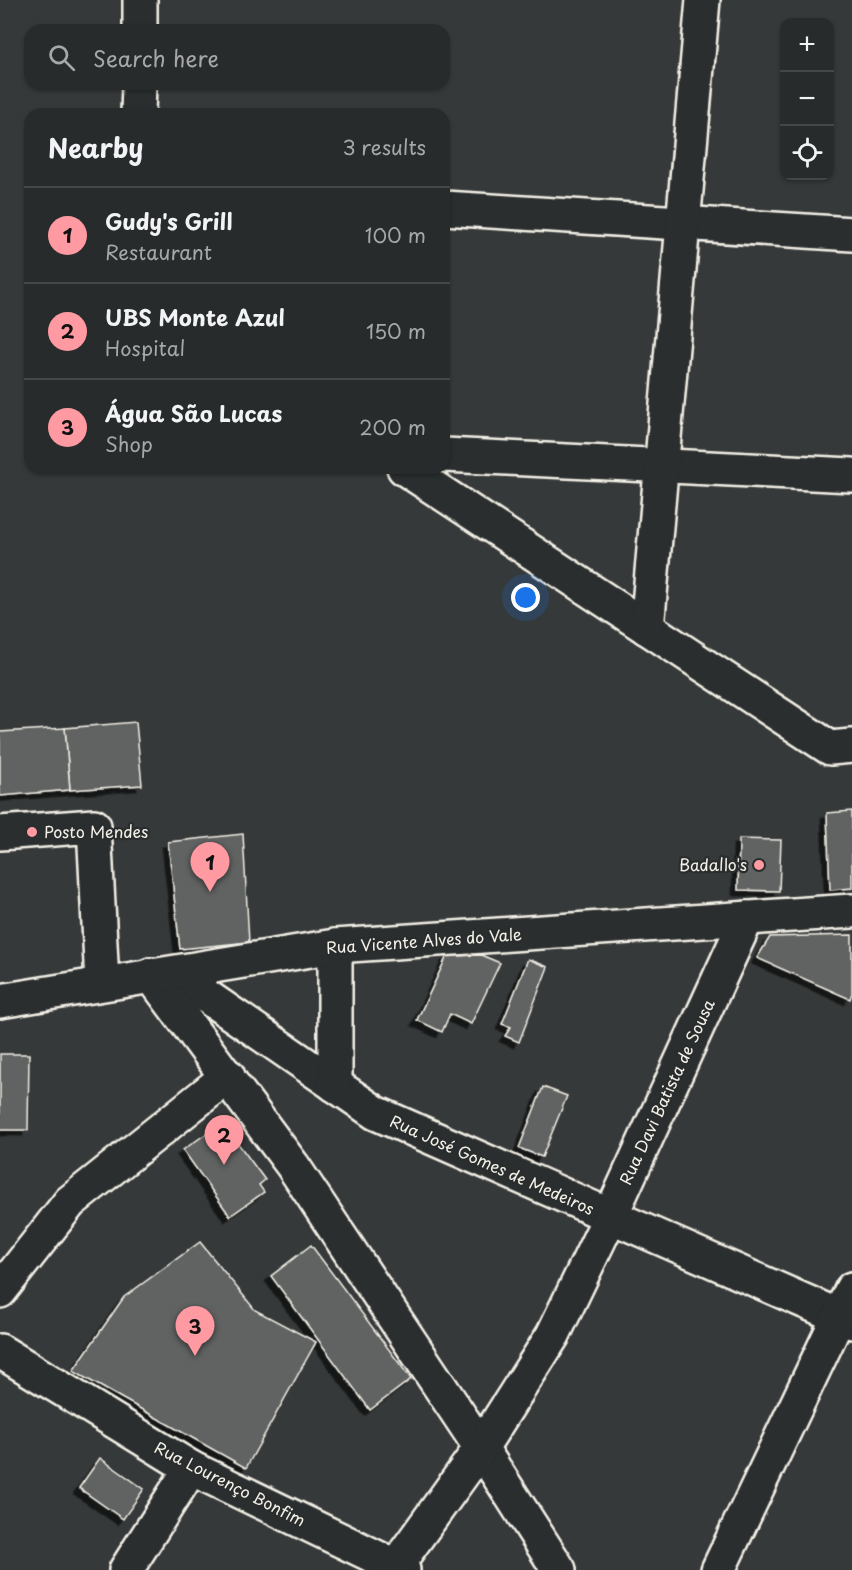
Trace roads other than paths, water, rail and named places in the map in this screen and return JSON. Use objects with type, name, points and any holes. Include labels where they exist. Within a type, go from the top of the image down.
[{"type":"street","points":[[140,0],[140,24]]},
{"type":"street","points":[[647,628],[703,0]]},
{"type":"street","points":[[138,108],[139,90]]},
{"type":"street","points":[[450,208],[852,234]]},
{"type":"street","points":[[450,454],[852,475]]},
{"type":"street","points":[[413,474],[830,747],[852,746]]},
{"type":"street","points":[[0,833],[94,826],[102,983]]},
{"type":"street","name":"Rua Vicente Alves do Vale","points":[[0,1001],[335,946],[852,911]]},
{"type":"street","name":"Rua Davi Batista de Sousa","points":[[397,1569],[481,1448],[553,1335],[610,1217],[747,918]]},
{"type":"street","points":[[335,946],[335,1084]]},
{"type":"street","points":[[151,975],[293,1166],[560,1570]]},
{"type":"street","name":"Rua José Gomes de Medeiros","points":[[151,975],[206,996],[376,1113],[610,1217],[848,1309]]},
{"type":"street","points":[[0,1291],[70,1202],[228,1077]]},
{"type":"street","points":[[718,1570],[848,1309]]},
{"type":"street","name":"Rua Lourenço Bonfim","points":[[0,1351],[191,1468],[397,1569]]},
{"type":"street","points":[[126,1570],[191,1468]]},
{"type":"place","name":"Posto Mendes","points":[[32,832]]},
{"type":"place","name":"Badallo's","points":[[759,865]]},
{"type":"place","name":"Gudy's Grill","points":[[210,892]]},
{"type":"place","name":"UBS Monte Azul","points":[[224,1165]]},
{"type":"place","name":"Água São Lucas","points":[[195,1356]]}]
